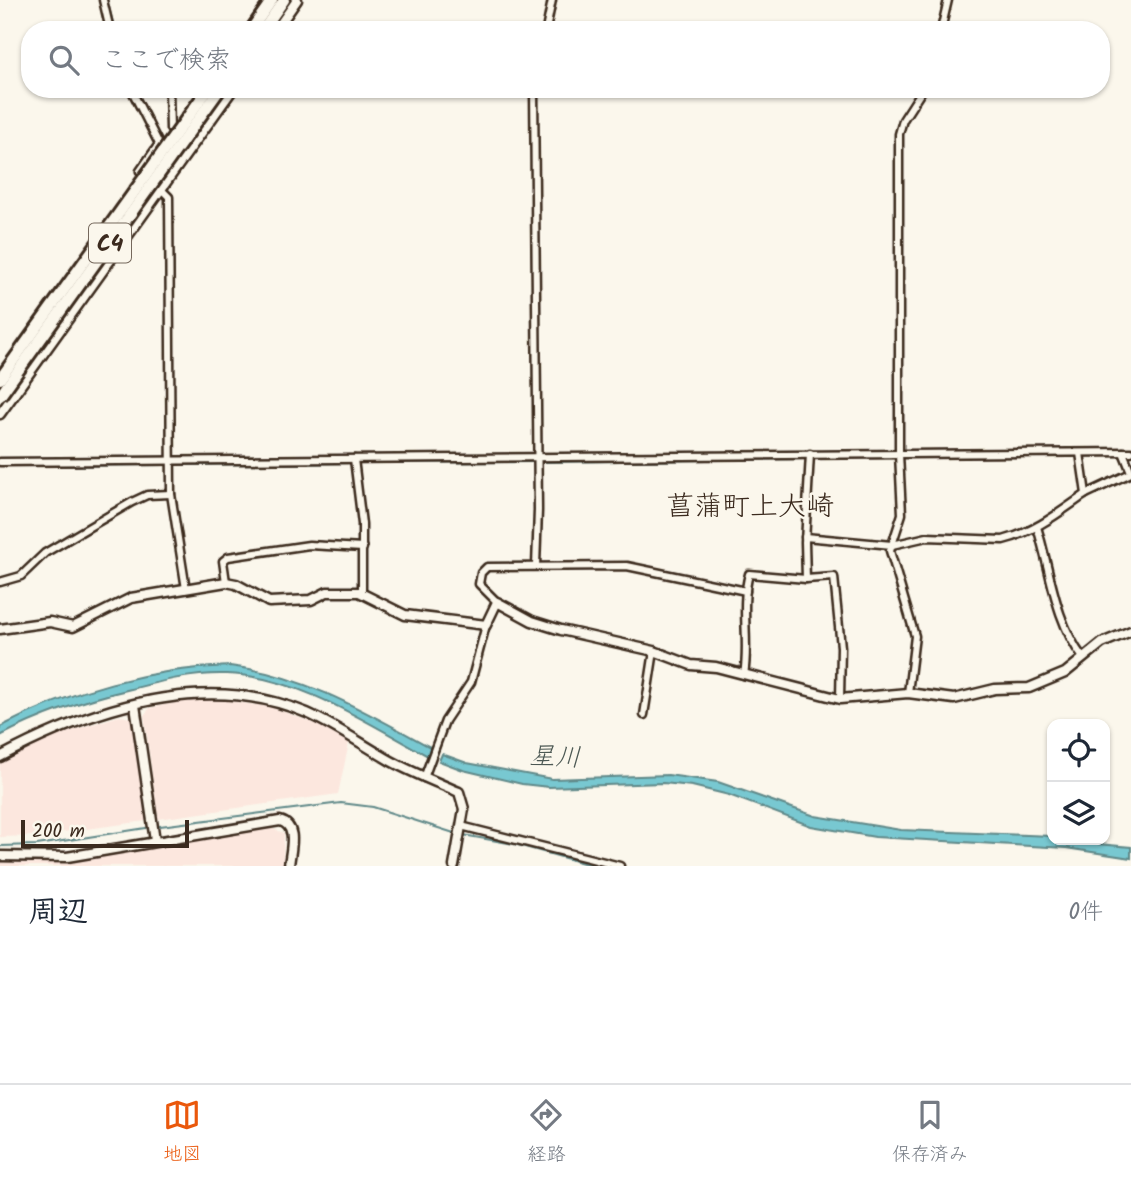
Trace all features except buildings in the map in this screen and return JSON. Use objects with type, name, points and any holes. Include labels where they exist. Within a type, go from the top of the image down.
[{"type":"highway","points":[[257,21],[272,0]]},
{"type":"highway","points":[[269,21],[284,0]]},
{"type":"highway","name":"C4","points":[[0,379],[202,98]]},
{"type":"highway","name":"C4","points":[[0,396],[214,98]]},
{"type":"street","points":[[103,0],[108,21]]},
{"type":"street","points":[[282,21],[297,0]]},
{"type":"street","points":[[548,21],[552,0]]},
{"type":"street","points":[[943,21],[948,0]]},
{"type":"street","points":[[136,98],[159,144],[140,171],[169,197],[171,494],[186,589]]},
{"type":"street","points":[[169,98],[170,129]]},
{"type":"street","points":[[0,414],[227,98]]},
{"type":"street","points":[[534,98],[538,510],[536,566]]},
{"type":"street","points":[[908,693],[915,636],[893,567],[892,544],[902,521],[899,454],[899,134],[903,120],[917,98]]},
{"type":"street","points":[[0,462],[1127,452],[1131,473],[1086,494],[1037,527],[1003,540],[927,537],[892,544],[805,537]]},
{"type":"street","points":[[1080,453],[1086,494]]},
{"type":"street","points":[[806,579],[805,537],[810,454]]},
{"type":"street","points":[[354,459],[362,548],[362,593]]},
{"type":"street","points":[[0,582],[16,578],[45,553],[143,496],[171,494]]},
{"type":"street","points":[[1037,527],[1051,574],[1054,601],[1083,658]]},
{"type":"street","points":[[226,582],[223,561],[228,557],[309,545],[362,548]]},
{"type":"street","points":[[746,591],[627,566],[495,566],[483,570],[479,584],[497,602],[544,625],[654,651],[691,665],[841,699],[908,693],[954,699],[996,689],[1029,688],[1065,673],[1102,643],[1131,631]]},
{"type":"street","points":[[744,675],[748,650],[746,591],[751,573],[806,579],[834,577],[841,647],[841,699]]},
{"type":"street","points":[[0,629],[50,622],[73,626],[131,598],[226,582],[236,583],[273,602],[312,600],[327,592],[362,593],[405,615],[486,625]]},
{"type":"street","points":[[424,778],[449,715],[471,682],[486,625],[497,602]]},
{"type":"street","points":[[644,715],[654,651]]},
{"type":"street","points":[[0,757],[62,726],[135,705],[201,693],[237,694],[274,701],[321,720],[424,778],[461,795],[464,809],[454,866]]},
{"type":"street","points":[[135,705],[155,841]]},
{"type":"street","points":[[0,856],[67,857],[284,822],[292,830],[289,866]]},
{"type":"street","points":[[460,832],[620,866]]},
{"type":"shaded area","points":[[187,700],[222,700],[272,707],[318,725],[349,743],[338,794],[158,819],[144,715],[150,708]]},
{"type":"shaded area","points":[[119,716],[132,718],[146,821],[34,836],[0,837],[0,763],[51,737]]},
{"type":"shaded area","points":[[270,828],[284,833],[283,866],[0,866],[0,862],[80,859]]},
{"type":"water","points":[[230,666],[283,678],[334,697],[430,747],[428,756],[356,716],[305,692],[253,677],[226,674],[178,678],[97,698],[48,714],[0,736],[0,727],[27,714],[112,683],[171,671]]},
{"type":"water","points":[[442,754],[467,763],[552,779],[668,775],[718,782],[815,816],[901,830],[1047,836],[1047,845],[1131,847],[1131,858],[1066,848],[875,837],[811,826],[729,795],[692,786],[663,783],[549,787],[522,784],[463,770],[439,761]]},
{"type":"waterway","points":[[107,0],[113,21]]},
{"type":"waterway","points":[[904,457],[1060,456]]},
{"type":"waterway","points":[[813,459],[896,457]]},
{"type":"waterway","points":[[540,462],[805,459]]},
{"type":"waterway","points":[[358,463],[535,462]]},
{"type":"waterway","points":[[173,465],[353,463]]},
{"type":"waterway","points":[[0,466],[167,465]]},
{"type":"waterway","points":[[160,826],[341,803],[373,807],[457,834]]},
{"type":"waterway","points":[[0,846],[37,845],[146,828]]},
{"type":"waterway","points":[[463,835],[514,844],[594,866]]},
{"type":"district","name":"菖蒲町上大崎","points":[[750,505]]},
{"type":"water label","name":"星川","points":[[555,756]]}]
